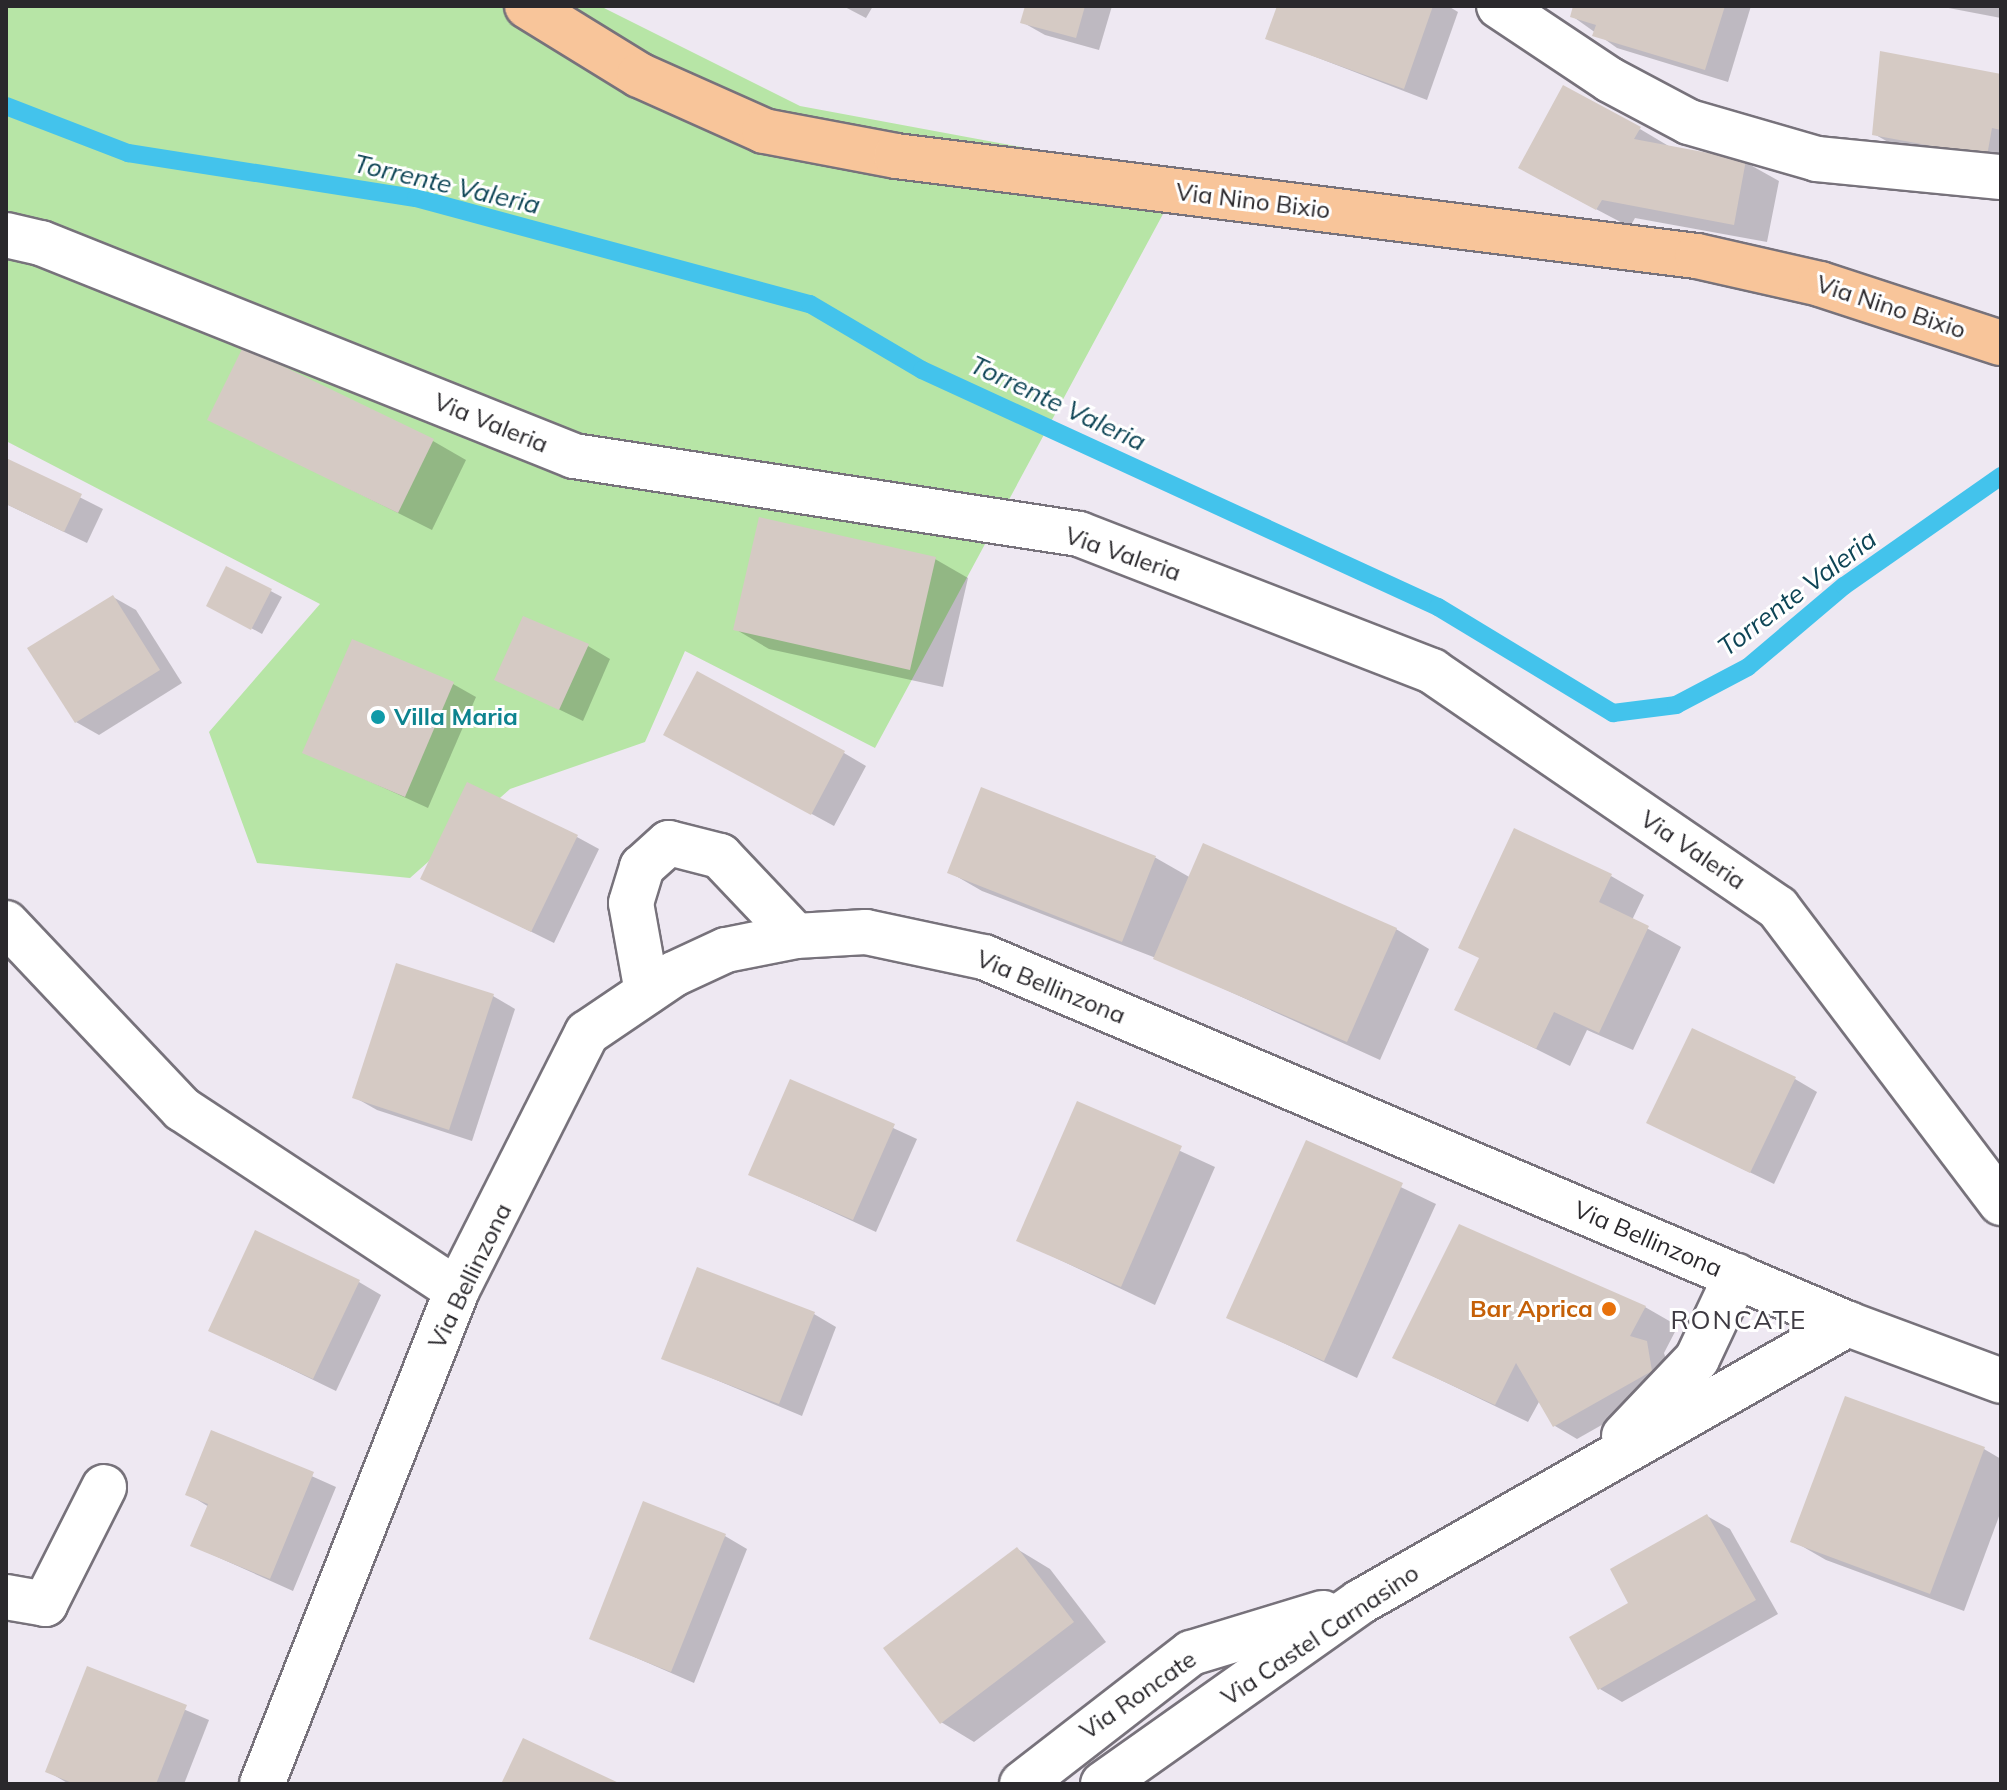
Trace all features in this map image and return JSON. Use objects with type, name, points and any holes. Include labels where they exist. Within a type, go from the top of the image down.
[{"type":"main road","name":"Via Nino Bixio","points":[[527,6],[639,75],[764,131],[911,158],[1697,256],[1820,284],[2001,343]]},
{"type":"street","points":[[1499,6],[1610,80],[1689,122],[1817,159],[2001,177]]},
{"type":"street","name":"Via Valeria","points":[[6,235],[41,243],[574,456],[1079,534],[1432,671],[1778,908],[2001,1203]]},
{"type":"street","points":[[647,992],[631,903],[642,867],[669,843],[720,856],[796,936]]},
{"type":"street","points":[[6,923],[182,1109],[457,1290]]},
{"type":"street","name":"Via Bellinzona","points":[[262,1784],[457,1290],[587,1033],[647,992],[726,950],[796,936],[866,932],[984,957],[1848,1324],[2001,1381]]},
{"type":"street","name":"Via Castel Carnasino","points":[[1585,1474],[1697,1359],[1736,1276]]},
{"type":"street","name":"Via Castel Carnasino","points":[[1103,1784],[1360,1602],[1848,1324]]},
{"type":"street","points":[[6,1597],[45,1604],[104,1487]]},
{"type":"street","name":"Via Roncate","points":[[1022,1784],[1191,1653],[1360,1602]]},
{"type":"green space","points":[[6,6],[600,6],[800,106],[1183,177],[875,748],[685,651],[645,742],[510,789],[410,878],[257,863],[209,732],[320,604],[6,441]]},
{"type":"building","points":[[1025,6],[1085,6],[1076,38],[1020,23]]},
{"type":"building","points":[[1277,6],[1433,6],[1404,89],[1265,39]]},
{"type":"building","points":[[1573,6],[1725,6],[1705,70],[1592,36],[1596,25],[1570,17]]},
{"type":"building","points":[[1880,51],[2001,74],[2001,130],[1992,128],[1987,156],[1872,135]]},
{"type":"building","points":[[1563,85],[1641,127],[1634,139],[1746,160],[1734,225],[1602,200],[1596,210],[1518,168]]},
{"type":"building","points":[[243,347],[434,439],[398,513],[207,420]]},
{"type":"building","points":[[6,458],[82,494],[64,532],[6,504]]},
{"type":"building","points":[[759,517],[936,557],[910,670],[733,630]]},
{"type":"building","points":[[226,566],[272,589],[251,630],[206,606]]},
{"type":"building","points":[[113,595],[160,670],[75,723],[27,648]]},
{"type":"building","points":[[523,616],[589,644],[559,710],[494,680]]},
{"type":"building","name":"Villa Maria","points":[[352,639],[454,682],[405,797],[302,753]]},
{"type":"building","points":[[697,671],[845,751],[811,815],[663,735]]},
{"type":"building","points":[[467,782],[578,835],[531,932],[420,879]]},
{"type":"building","points":[[981,787],[1156,856],[1122,942],[947,873]]},
{"type":"building","points":[[1514,828],[1612,874],[1599,902],[1649,926],[1599,1033],[1554,1012],[1536,1049],[1454,1010],[1479,958],[1458,948]]},
{"type":"building","points":[[1203,843],[1397,928],[1347,1042],[1153,959]]},
{"type":"building","points":[[396,963],[494,994],[449,1130],[352,1098]]},
{"type":"building","points":[[1692,1028],[1796,1077],[1750,1173],[1646,1123]]},
{"type":"building","points":[[790,1079],[895,1124],[853,1220],[748,1175]]},
{"type":"building","points":[[1077,1101],[1182,1146],[1121,1287],[1016,1241]]},
{"type":"building","points":[[1306,1140],[1403,1183],[1324,1361],[1226,1318]]},
{"type":"building","points":[[1459,1224],[1646,1306],[1630,1336],[1647,1341],[1652,1371],[1553,1427],[1516,1363],[1495,1405],[1392,1358]]},
{"type":"building","points":[[255,1230],[360,1280],[313,1379],[208,1331]]},
{"type":"building","points":[[697,1267],[815,1312],[779,1404],[661,1359]]},
{"type":"building","points":[[1845,1396],[1985,1447],[1930,1594],[1790,1542]]},
{"type":"building","points":[[211,1430],[314,1472],[270,1579],[190,1546],[208,1504],[185,1495]]},
{"type":"building","points":[[643,1501],[726,1534],[671,1672],[589,1639]]},
{"type":"building","points":[[1707,1514],[1756,1600],[1598,1690],[1569,1637],[1628,1603],[1610,1569]]},
{"type":"building","points":[[1017,1547],[1074,1622],[940,1724],[883,1648]]},
{"type":"building","points":[[87,1666],[187,1705],[156,1784],[75,1784],[45,1772]]},
{"type":"building","points":[[523,1738],[621,1784],[501,1784]]},
{"type":"waterway","name":"Torrente Valeria","points":[[6,106],[128,153],[416,198],[810,304],[922,370],[1438,607],[1613,713],[1676,705],[1748,667],[1844,586],[2001,476]]},
{"type":"place","name":"Villa Maria","points":[[378,717]]},
{"type":"place","name":"Bar Aprica","points":[[1609,1309]]},
{"type":"district","name":"RONCATE","points":[[1739,1320]]}]
